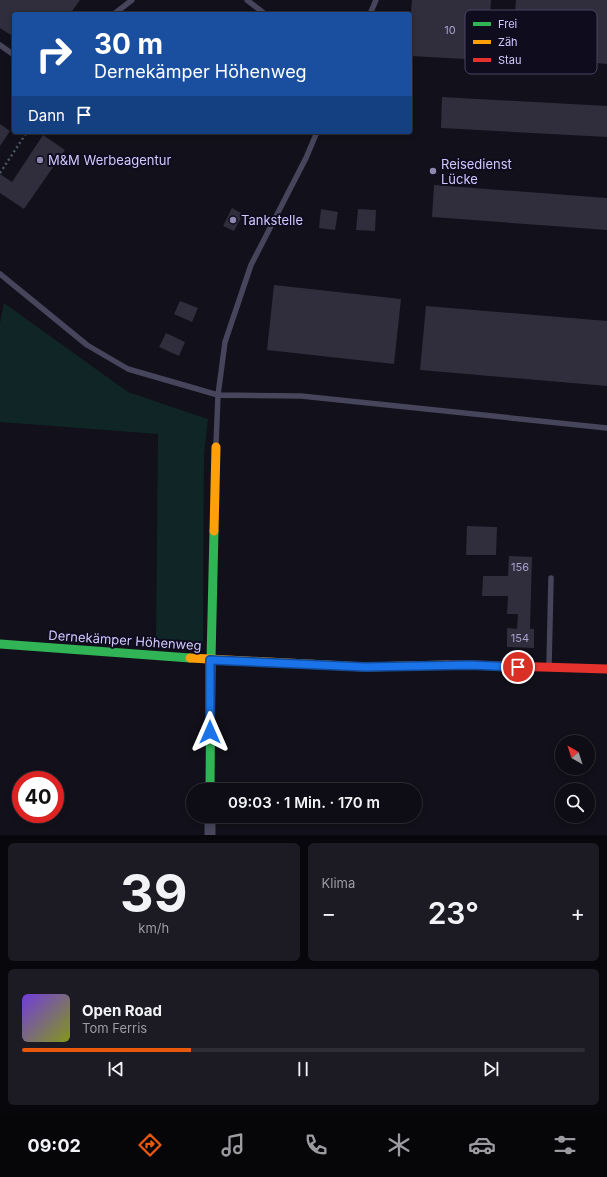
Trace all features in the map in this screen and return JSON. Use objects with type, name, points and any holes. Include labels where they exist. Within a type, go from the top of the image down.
[{"type":"street","points":[[210,783],[210,660],[216,447]]},
{"type":"street","name":"Dernekämper Höhenweg","points":[[0,644],[210,660],[365,667],[471,665],[607,670]]},
{"type":"street","points":[[210,823],[210,835]]},
{"type":"lane","points":[[117,12],[132,0]]},
{"type":"lane","points":[[247,0],[262,12]]},
{"type":"lane","points":[[371,12],[376,0]]},
{"type":"lane","points":[[0,45],[12,54]]},
{"type":"lane","points":[[216,447],[218,395],[225,342],[250,265],[306,158],[316,134]]},
{"type":"lane","points":[[0,274],[87,345],[128,369],[218,395],[301,396],[607,428]]},
{"type":"lane","points":[[549,668],[551,578]]},
{"type":"path","points":[[0,173],[26,134]]},
{"type":"green space","points":[[4,303],[128,392],[208,419],[204,455],[203,643],[156,639],[158,434],[0,422],[0,323]]},
{"type":"building","points":[[0,0],[80,0],[71,12],[12,12],[12,36],[0,28]]},
{"type":"building","points":[[412,0],[491,0],[490,10],[465,10],[465,59],[412,56]]},
{"type":"building","points":[[516,0],[607,0],[607,64],[597,63],[597,10],[515,10]]},
{"type":"building","points":[[442,97],[607,106],[607,137],[441,128]]},
{"type":"building","points":[[0,124],[10,131],[0,146]]},
{"type":"building","points":[[43,135],[65,150],[24,209],[0,193],[0,174],[12,182]]},
{"type":"building","points":[[434,185],[607,198],[607,230],[432,217]]},
{"type":"building","name":"Tankstelle","points":[[232,208],[243,214],[234,231],[223,226]]},
{"type":"building","points":[[321,209],[338,212],[335,230],[319,228]]},
{"type":"building","points":[[358,209],[376,210],[375,231],[356,230]]},
{"type":"building","points":[[274,285],[401,299],[394,364],[267,350]]},
{"type":"building","points":[[180,301],[198,308],[192,322],[174,314]]},
{"type":"building","points":[[426,306],[607,321],[607,386],[420,370]]},
{"type":"building","points":[[166,333],[185,342],[179,356],[159,347]]},
{"type":"building","points":[[467,526],[497,527],[496,555],[466,555]]},
{"type":"building","points":[[509,556],[532,557],[530,629],[534,629],[534,648],[507,647],[507,628],[517,629],[518,614],[507,614],[508,596],[482,596],[483,576],[508,576]]},
{"type":"traffic: fast","points":[[210,783],[214,531]]},
{"type":"traffic: fast","points":[[0,644],[190,658]]},
{"type":"traffic: slow","points":[[214,531],[216,447]]},
{"type":"traffic: slow","points":[[190,658],[365,667],[448,665]]},
{"type":"traffic: jam","points":[[448,665],[607,669]]},
{"type":"place","name":"M&M Werbeagentur","points":[[40,160]]},
{"type":"place","name":"Reisedienst Lücke","points":[[433,171]]},
{"type":"place","name":"Tankstelle","points":[[233,220]]},
{"type":"route","points":[[210,732],[210,660],[365,667],[471,665],[518,667]]}]
